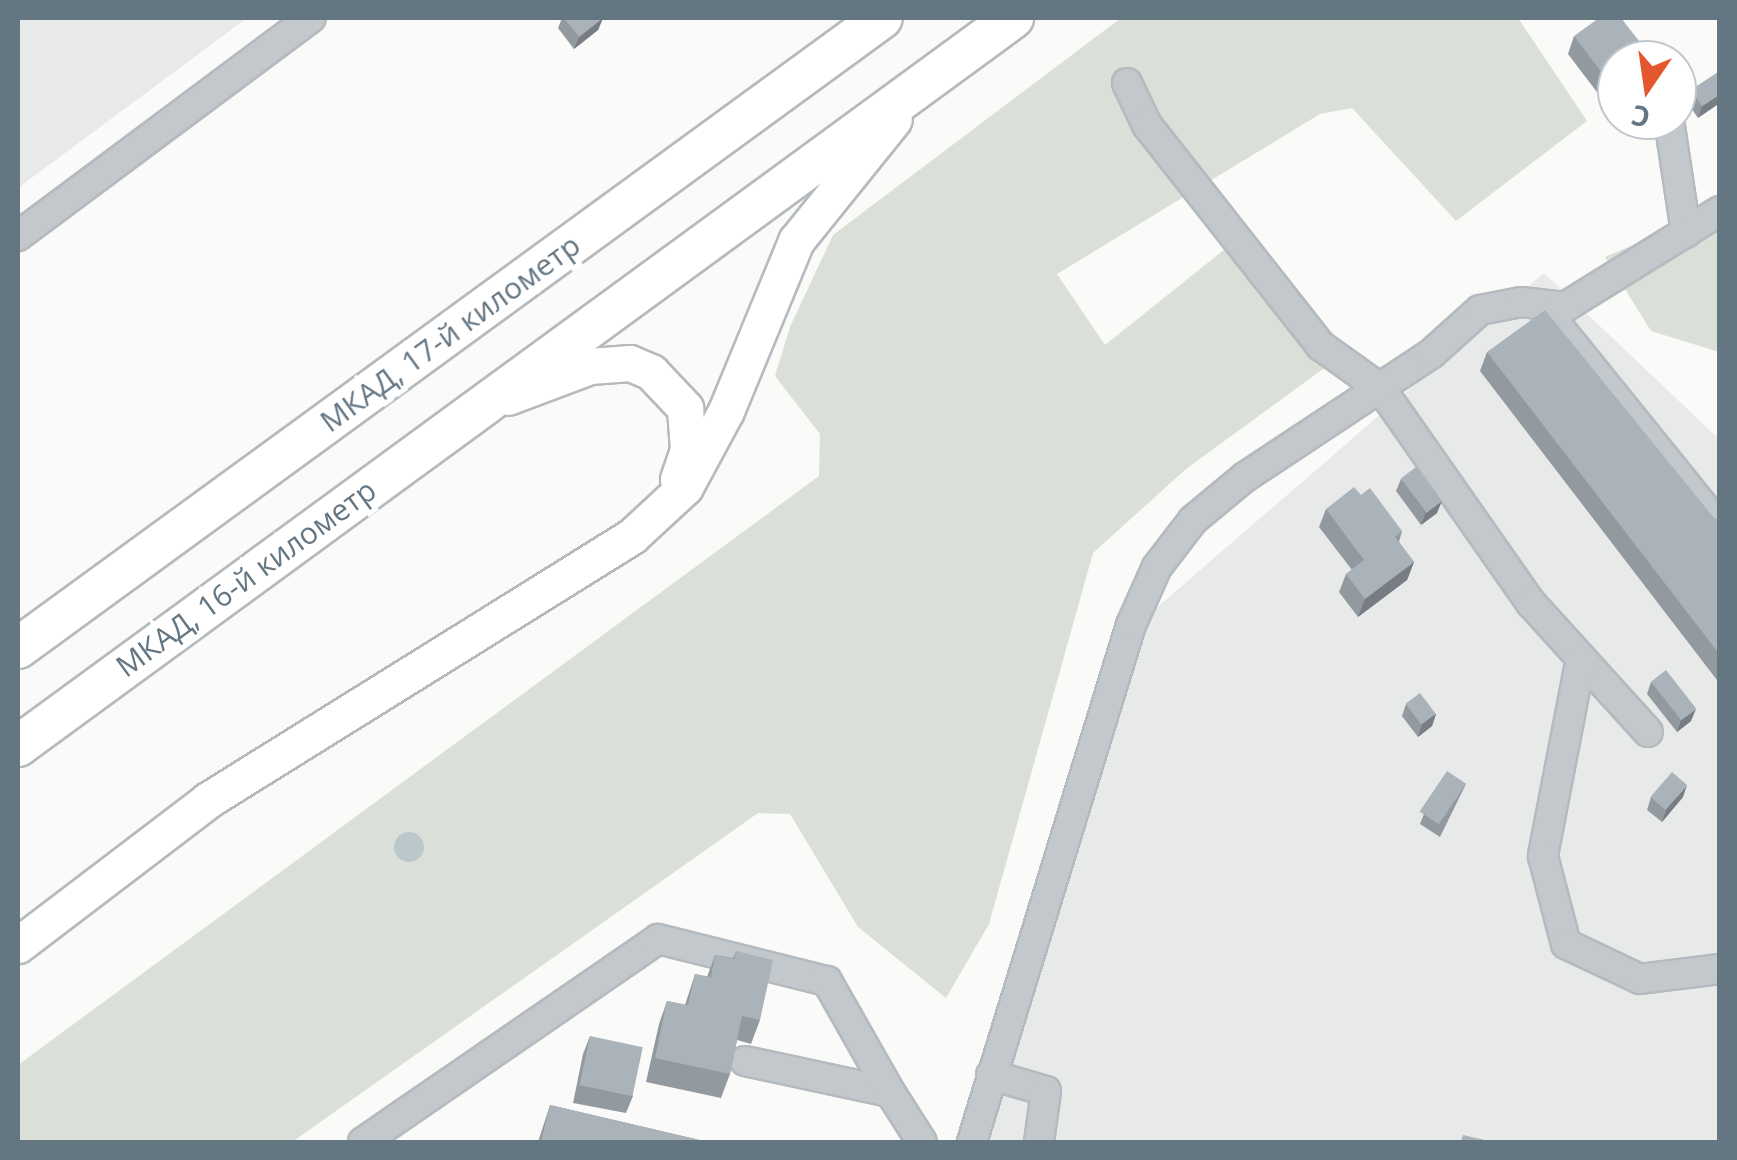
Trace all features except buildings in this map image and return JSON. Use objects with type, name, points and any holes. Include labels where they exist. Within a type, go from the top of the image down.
[{"type":"highway","name":"МКАД, 17-й километр","points":[[18,648],[882,18]]},
{"type":"highway","points":[[475,411],[1013,18]]},
{"type":"highway","name":"МКАД, 16-й километр","points":[[18,746],[475,411]]},
{"type":"main road","points":[[18,945],[208,800],[632,536],[663,508],[700,468],[796,241],[858,157],[940,72]]},
{"type":"main road","points":[[475,411],[590,366],[630,363],[651,372],[684,408],[688,428],[684,462],[663,508]]},
{"type":"street","points":[[18,236],[310,18]]},
{"type":"street","points":[[1127,83],[1147,125],[1321,346],[1382,389],[1530,602],[1648,732]]},
{"type":"street","points":[[1672,140],[1686,232]]},
{"type":"street","points":[[972,1142],[1131,625],[1157,567],[1193,520],[1245,477],[1382,389],[1480,310],[1521,302],[1544,309],[1588,296],[1720,211]]},
{"type":"street","points":[[1544,309],[1720,527]]},
{"type":"street","points":[[1581,658],[1543,856],[1566,944],[1640,979],[1720,968]]},
{"type":"street","points":[[362,1142],[658,939],[827,981],[922,1142]]},
{"type":"street","points":[[744,1061],[890,1092]]},
{"type":"street","points":[[991,1075],[1046,1090],[1039,1142]]},
{"type":"shaded area","points":[[18,18],[247,18],[18,188]]},
{"type":"shaded area","points":[[1121,18],[1518,18],[1587,121],[1456,221],[1352,108],[1320,114],[1057,274],[1105,345],[1230,245],[1327,366],[1186,469],[1093,553],[989,924],[946,998],[858,927],[790,814],[758,813],[292,1142],[18,1142],[18,1065],[819,476],[820,434],[775,376],[790,327],[833,235]]},
{"type":"shaded area","points":[[1719,209],[1719,352],[1651,331],[1605,257]]},
{"type":"shaded area","points":[[1544,273],[1719,439],[1719,1142],[980,1142],[1147,616]]},
{"type":"shaded area","points":[[409,832],[423,841],[424,847],[415,861],[409,862],[395,853],[394,847],[403,833]]}]
